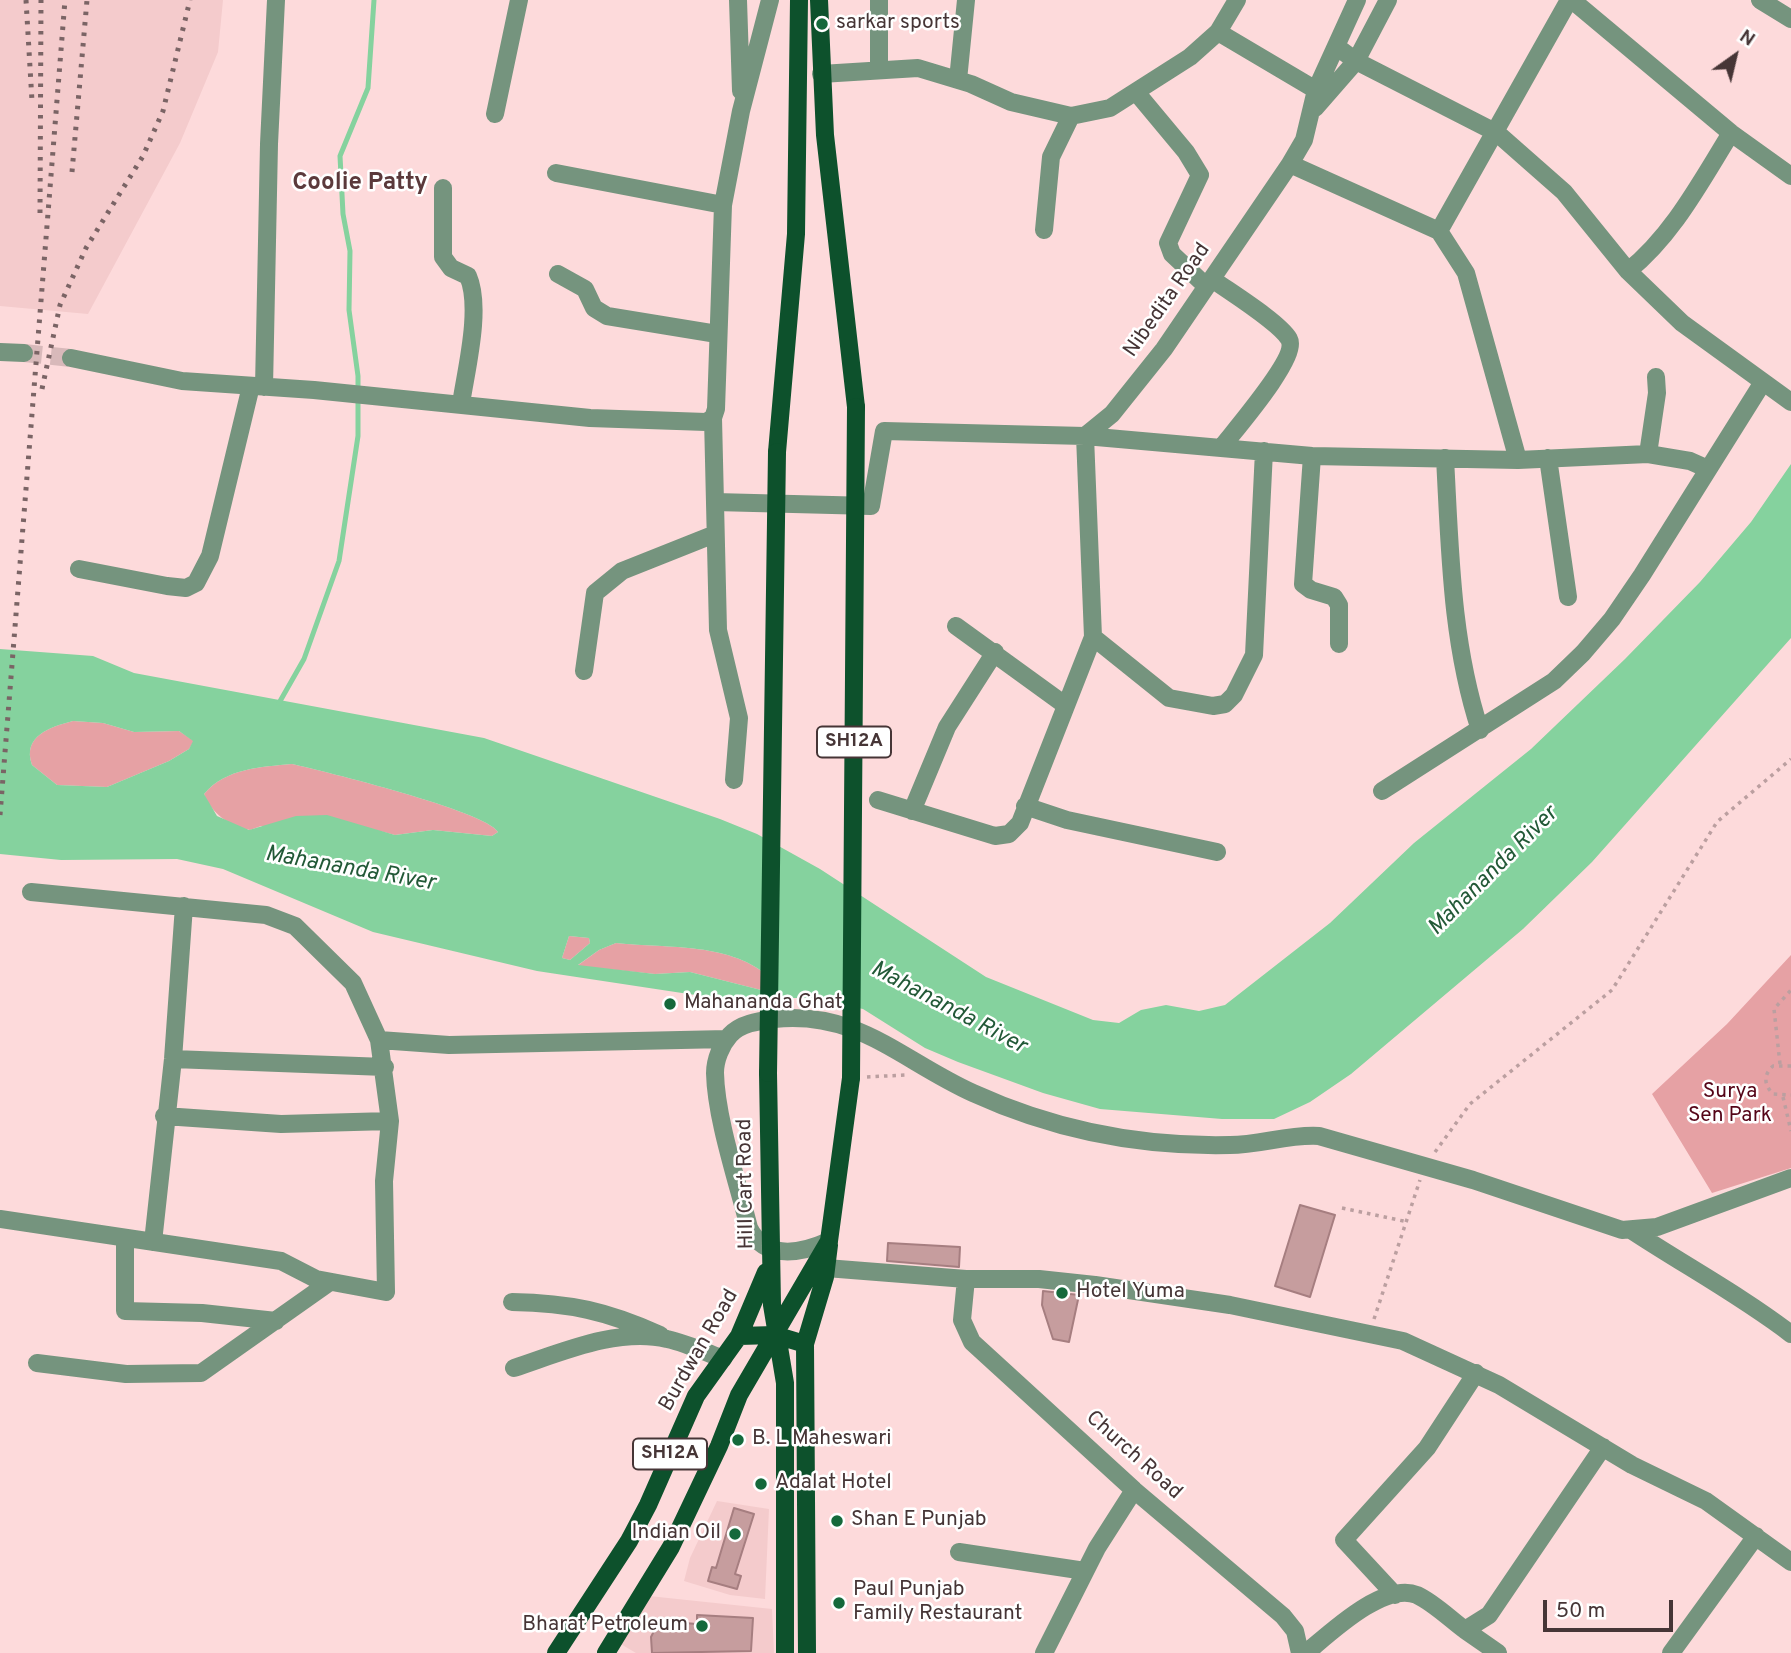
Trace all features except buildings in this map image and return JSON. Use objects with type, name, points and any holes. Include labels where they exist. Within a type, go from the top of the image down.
[{"type":"main road","name":"Hill Cart Road","points":[[785,1653],[785,1382],[775,1335],[771,1286],[768,1073],[777,452],[796,234],[799,0]]},
{"type":"main road","name":"SH12A","points":[[606,1653],[671,1547],[707,1472],[739,1395],[829,1241],[851,1078],[856,407],[830,190],[821,74],[819,0]]},
{"type":"main road","points":[[807,1653],[805,1344],[826,1268],[829,1241]]},
{"type":"main road","name":"Burdwan Road","points":[[556,1653],[629,1541],[648,1506],[696,1396],[739,1336],[759,1294],[772,1250]]},
{"type":"main road","points":[[739,1336],[775,1335],[805,1344]]},
{"type":"street","points":[[79,569],[186,588],[196,583],[210,556],[258,387],[276,0]]},
{"type":"street","points":[[495,114],[519,0]]},
{"type":"street","points":[[738,0],[741,111]]},
{"type":"street","points":[[734,780],[739,718],[718,630],[715,534],[713,418],[723,205],[741,111],[771,0]]},
{"type":"street","points":[[879,0],[879,69]]},
{"type":"street","points":[[958,80],[966,0]]},
{"type":"street","name":"Nibedita Road","points":[[1086,436],[1112,414],[1164,349],[1290,164],[1304,140],[1316,90],[1357,0]]},
{"type":"street","points":[[1312,111],[1356,61],[1388,0]]},
{"type":"street","points":[[1439,230],[1571,0],[1731,133],[1791,176]]},
{"type":"street","points":[[1760,0],[1791,19]]},
{"type":"street","points":[[821,74],[918,68],[958,80],[1011,102],[1071,116],[1110,108],[1190,57],[1218,33],[1229,3]]},
{"type":"street","points":[[1218,33],[1316,90]]},
{"type":"street","points":[[1337,47],[1356,61],[1497,133],[1564,192],[1628,271],[1682,324],[1791,402]]},
{"type":"street","points":[[1136,92],[1190,158],[1200,175],[1168,243],[1172,254],[1209,283],[1278,328],[1290,340],[1291,349],[1274,378],[1221,448]]},
{"type":"street","points":[[1044,230],[1051,157],[1071,116]]},
{"type":"street","points":[[1628,271],[1652,251],[1677,219],[1731,133]]},
{"type":"street","points":[[1290,164],[1439,230],[1466,273],[1518,460]]},
{"type":"street","points":[[556,173],[723,205]]},
{"type":"street","points":[[443,188],[443,257],[451,268],[468,276],[472,293],[472,333],[461,404]]},
{"type":"street","points":[[558,274],[585,289],[594,308],[607,316],[717,334]]},
{"type":"street","points":[[0,352],[23,353]]},
{"type":"street","points":[[71,358],[181,381],[461,404],[590,418],[706,422],[713,418]]},
{"type":"street","points":[[1648,454],[1657,393],[1656,377]]},
{"type":"street","points":[[1382,791],[1554,681],[1583,653],[1612,619],[1763,382]]},
{"type":"street","points":[[715,502],[871,506],[884,431],[1086,436],[1312,456],[1518,460],[1648,454],[1690,461],[1708,469]]},
{"type":"street","points":[[878,800],[995,836],[1009,834],[1020,823],[1093,636],[1086,436]]},
{"type":"street","points":[[1093,636],[1169,698],[1213,706],[1225,704],[1234,695],[1254,655],[1264,451]]},
{"type":"street","points":[[1312,456],[1303,584],[1311,590],[1334,597],[1339,605],[1339,644]]},
{"type":"street","points":[[1445,458],[1454,605],[1467,692],[1480,730]]},
{"type":"street","points":[[1548,458],[1567,597]]},
{"type":"street","points":[[584,671],[595,593],[622,571],[715,534]]},
{"type":"street","points":[[956,626],[1065,705]]},
{"type":"street","points":[[912,811],[947,727],[995,652]]},
{"type":"street","points":[[1025,806],[1068,820],[1217,852]]},
{"type":"street","points":[[0,1219],[281,1261],[316,1279],[386,1292],[384,1181],[390,1121],[385,1067],[379,1040],[353,983],[295,926],[266,915],[30,892]]},
{"type":"street","points":[[153,1242],[164,1116],[173,1059],[184,906]]},
{"type":"street","points":[[829,1241],[798,1252],[772,1250],[755,1238],[749,1228],[726,1134],[715,1072],[719,1052],[727,1039],[744,1025],[801,1018],[834,1022],[860,1030],[974,1093],[1028,1114],[1089,1132],[1137,1142],[1234,1146],[1298,1135],[1319,1136],[1509,1192],[1607,1227],[1631,1230],[1657,1227],[1791,1178]]},
{"type":"street","points":[[379,1040],[449,1045],[727,1039]]},
{"type":"street","points":[[173,1059],[385,1067]]},
{"type":"street","points":[[164,1116],[281,1124],[390,1121]]},
{"type":"street","points":[[1631,1230],[1689,1269],[1721,1284],[1791,1334]]},
{"type":"street","points":[[125,1238],[125,1311],[202,1313],[276,1321]]},
{"type":"street","points":[[826,1268],[966,1279],[1039,1279],[1095,1285],[1230,1306],[1403,1341],[1476,1373],[1650,1475],[1706,1501],[1791,1562]]},
{"type":"street","name":"Church Road","points":[[966,1279],[962,1320],[967,1336],[1134,1490],[1283,1616],[1295,1631],[1300,1653]]},
{"type":"street","points":[[37,1363],[126,1374],[201,1373],[330,1282]]},
{"type":"street","points":[[512,1302],[574,1305],[611,1315],[723,1359]]},
{"type":"street","points":[[609,1340],[611,1315]]},
{"type":"street","points":[[514,1367],[609,1340],[666,1338]]},
{"type":"street","points":[[1395,1595],[1345,1540],[1427,1448],[1476,1373]]},
{"type":"street","points":[[1465,1630],[1489,1615],[1603,1447]]},
{"type":"street","points":[[1044,1653],[1085,1571],[1121,1506],[1134,1490]]},
{"type":"street","points":[[1671,1653],[1756,1536]]},
{"type":"street","points":[[959,1552],[1085,1571]]},
{"type":"street","points":[[1306,1653],[1351,1616],[1405,1593],[1421,1597],[1498,1653]]},
{"type":"path","points":[[1368,1334],[1408,1223],[1424,1166],[1470,1104],[1612,990],[1717,822],[1791,760]]},
{"type":"path","points":[[1780,1064],[1774,1009],[1791,990]]},
{"type":"path","points":[[1791,1066],[1780,1064],[1768,1071],[1766,1084],[1773,1094],[1783,1097],[1791,1095]]},
{"type":"path","points":[[851,1078],[934,1073]]},
{"type":"path","points":[[1783,1097],[1791,1131]]},
{"type":"path","points":[[1342,1208],[1408,1223]]},
{"type":"shaded area","points":[[0,0],[223,0],[218,52],[180,143],[88,314],[0,306]]},
{"type":"shaded area","name":"Indian Oil","points":[[717,1501],[769,1509],[765,1599],[730,1595],[684,1581],[690,1558]]},
{"type":"shaded area","name":"Bharat Petroleum","points":[[649,1596],[772,1609],[774,1653],[636,1653],[619,1643]]},
{"type":"green space","points":[[73,721],[103,723],[134,732],[179,731],[194,741],[189,749],[169,761],[107,787],[57,785],[32,765],[31,747],[40,734]]},
{"type":"green space","points":[[292,764],[436,803],[487,823],[498,832],[492,836],[433,830],[395,835],[364,827],[261,826],[250,830],[222,818],[211,807],[204,794],[213,785],[233,774]]},
{"type":"green space","points":[[569,936],[589,938],[590,943],[570,960],[562,958]]},
{"type":"green space","points":[[616,943],[719,953],[756,967],[773,980],[769,992],[690,972],[655,974],[577,966],[599,950]]},
{"type":"green space","name":"Surya Sen Park","points":[[1791,955],[1791,1168],[1712,1193],[1652,1094],[1727,1024]]},
{"type":"water","name":"Mahananda River","points":[[1791,464],[1791,638],[1592,862],[1523,929],[1351,1074],[1310,1102],[1274,1119],[1222,1119],[1100,1109],[1043,1093],[958,1062],[925,1048],[863,1009],[811,998],[715,998],[537,971],[373,932],[223,869],[177,859],[61,860],[0,854],[0,649],[93,656],[134,673],[484,738],[757,834],[820,869],[986,977],[1093,1020],[1119,1023],[1141,1010],[1166,1005],[1199,1011],[1225,1005],[1330,923],[1414,843],[1531,749],[1700,582],[1751,522]],"holes":[[[64,723],[103,723],[134,732],[179,731],[193,741],[189,749],[169,761],[107,787],[57,785],[32,765],[30,755],[31,747],[40,734]],[[292,764],[336,775],[436,803],[487,823],[498,832],[492,836],[433,830],[395,835],[327,815],[296,816],[249,830],[217,816],[204,794],[223,779],[256,768]],[[569,936],[589,938],[590,943],[570,960],[562,958]],[[616,943],[699,949],[738,959],[756,967],[773,980],[769,992],[690,972],[655,974],[578,965],[599,950]]]},
{"type":"waterway","points":[[279,703],[304,659],[339,561],[358,436],[358,376],[349,310],[350,251],[343,214],[340,156],[368,88],[374,0]]},
{"type":"tunnel","points":[[24,353],[71,358]]},
{"type":"railway","points":[[26,0],[32,101]]},
{"type":"railway","points":[[40,213],[41,0]]},
{"type":"railway","points":[[0,815],[65,0]]},
{"type":"railway","points":[[72,172],[87,0]]},
{"type":"railway","points":[[42,389],[60,305],[86,248],[143,156],[163,111],[190,0]]},
{"type":"place","name":"sarkar sports","points":[[822,24]]},
{"type":"place","name":"Mahananda Ghat","points":[[670,1004]]},
{"type":"place","name":"Hotel Yuma","points":[[1062,1293]]},
{"type":"place","name":"B. L Maheswari","points":[[738,1440]]},
{"type":"place","name":"Adalat Hotel","points":[[761,1484]]},
{"type":"place","name":"Shan E Punjab","points":[[837,1521]]},
{"type":"place","name":"Indian Oil","points":[[735,1534]]},
{"type":"place","name":"Paul Punjab Family Restaurant","points":[[839,1603]]},
{"type":"place","name":"Bharat Petroleum","points":[[702,1626]]},
{"type":"district","name":"Coolie Patty","points":[[360,184]]}]
